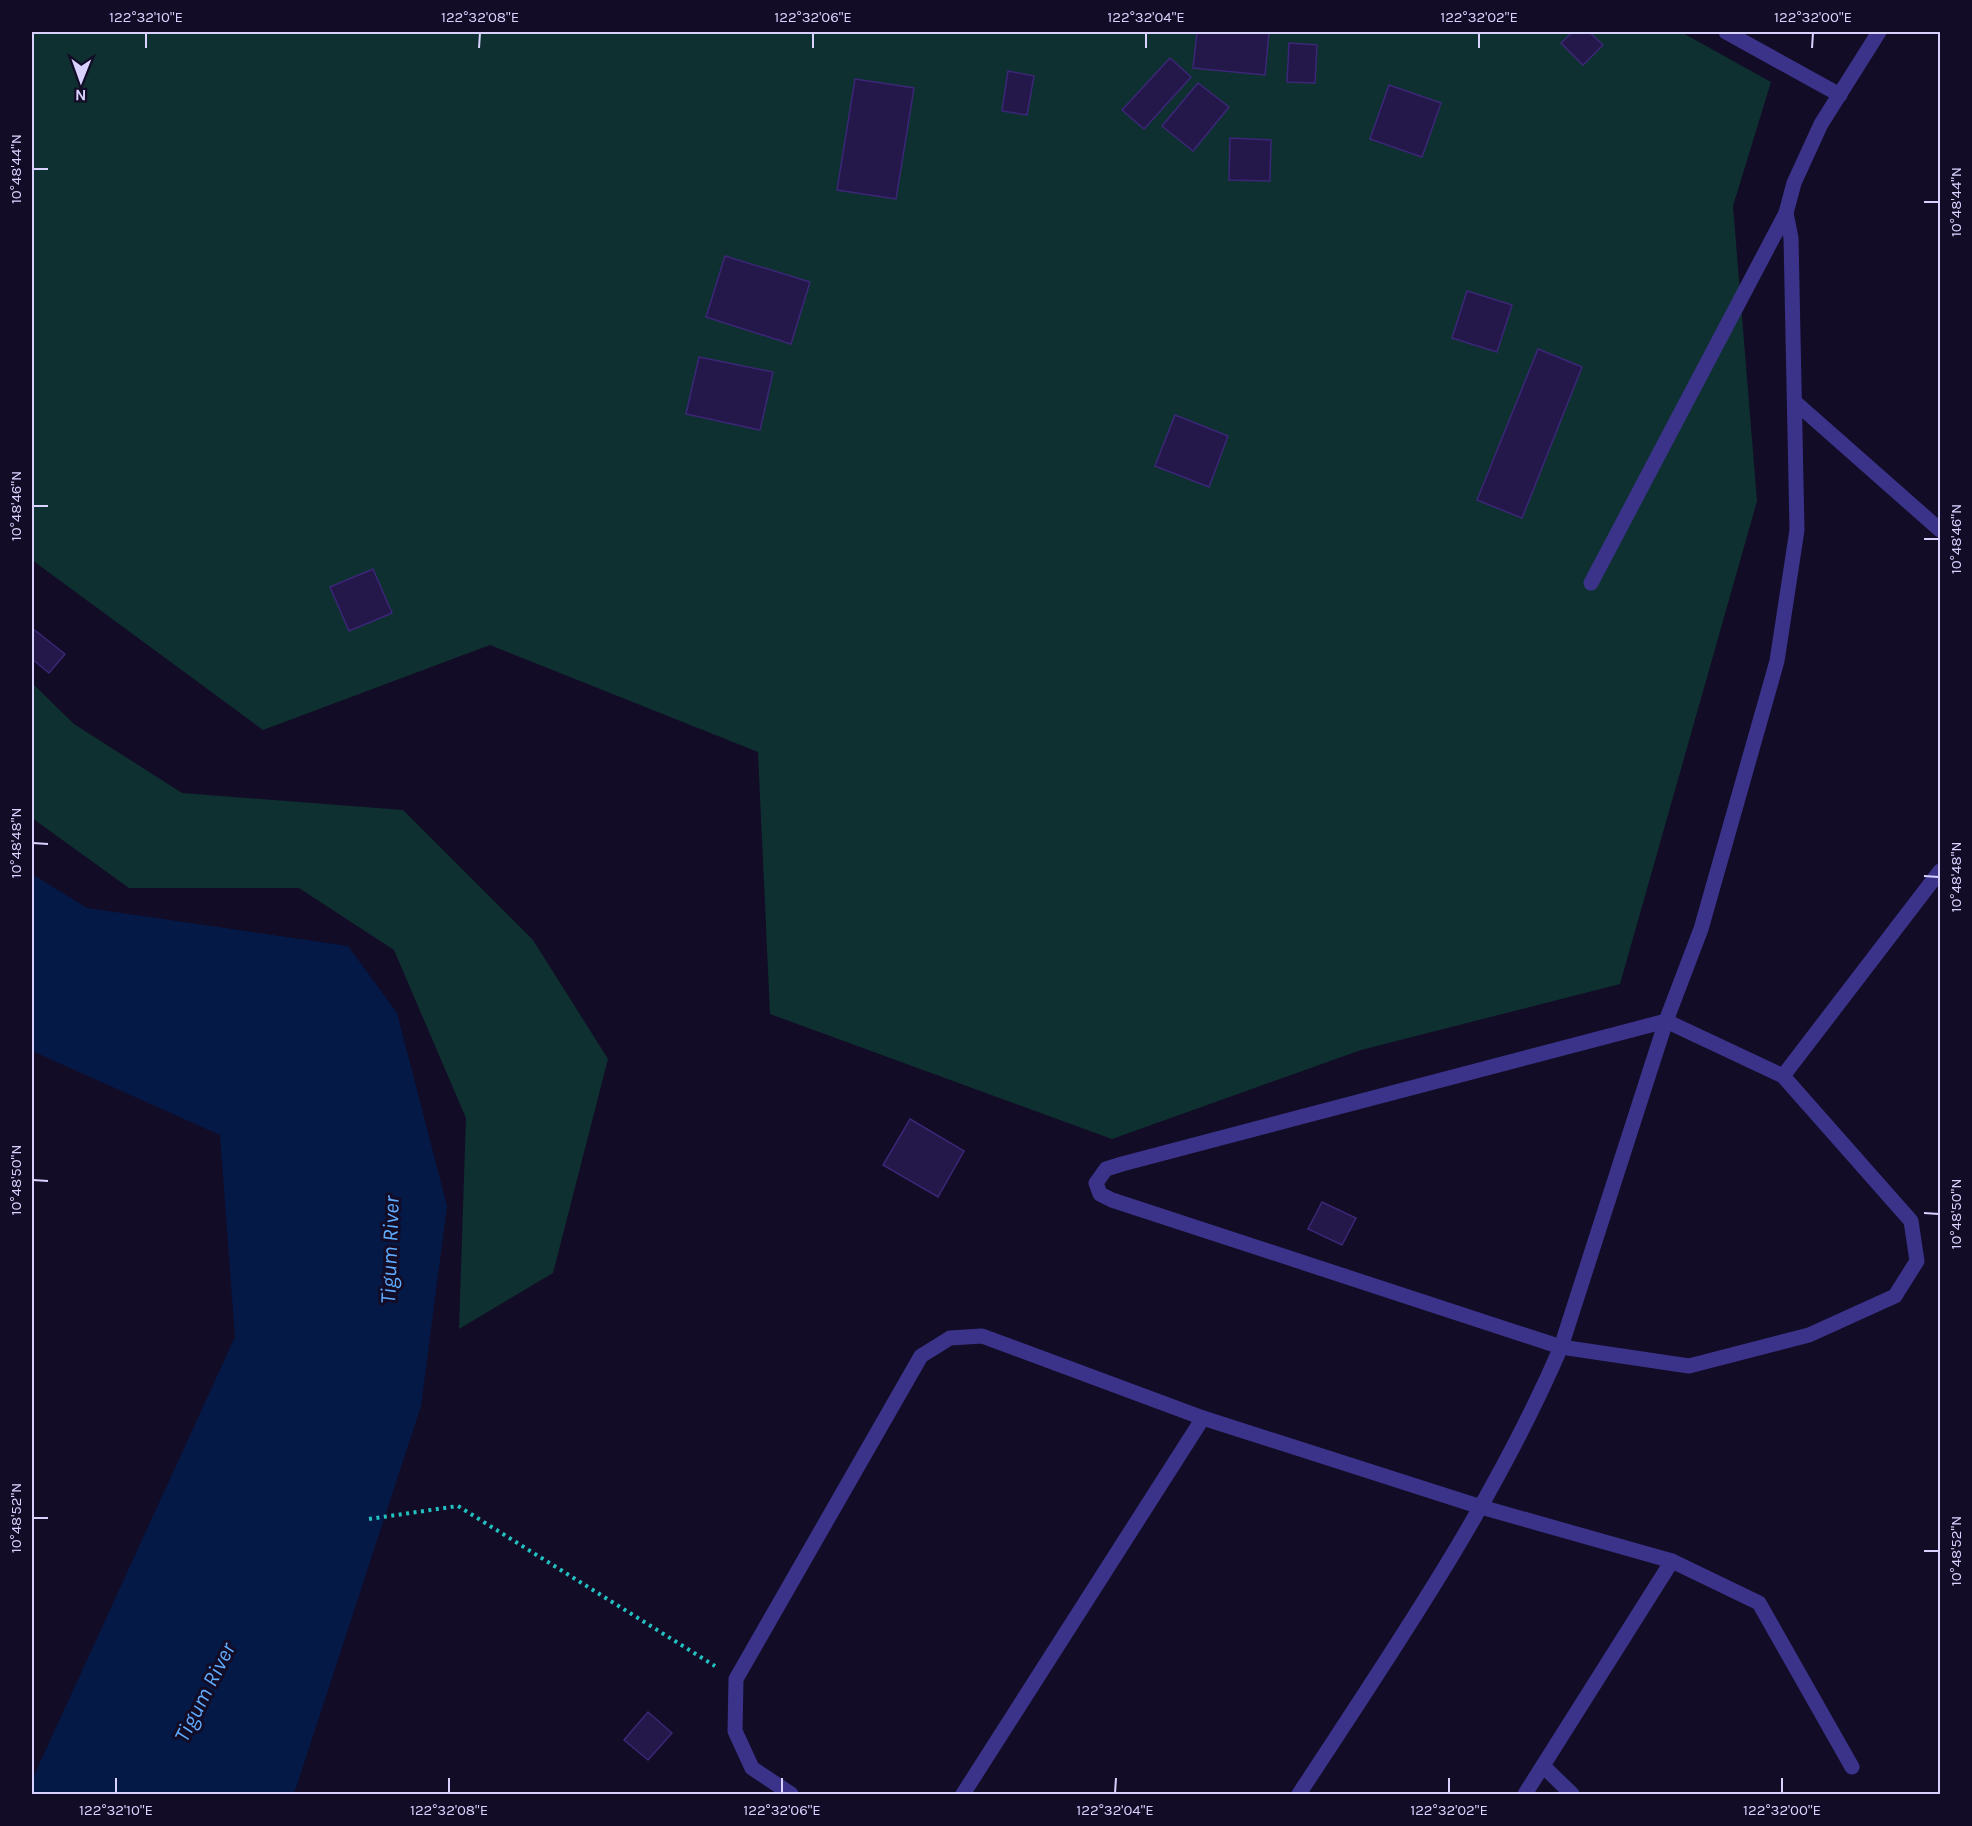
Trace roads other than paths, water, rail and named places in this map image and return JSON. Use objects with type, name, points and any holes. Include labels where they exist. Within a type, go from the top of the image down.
[{"type":"street","points":[[1726,32],[1840,95]]},
{"type":"street","points":[[1591,583],[1786,213],[1794,183],[1821,124],[1879,32]]},
{"type":"street","points":[[1299,1794],[1416,1615],[1481,1507],[1531,1414],[1561,1347],[1665,1021],[1701,929],[1777,661],[1797,530],[1791,238],[1786,213]]},
{"type":"street","points":[[1794,402],[1941,530]]},
{"type":"street","points":[[1783,1076],[1941,871]]},
{"type":"street","points":[[1665,1021],[1783,1076],[1911,1221],[1917,1261],[1895,1296],[1809,1335],[1689,1366],[1561,1347],[1112,1200],[1100,1194],[1096,1183],[1106,1170],[1122,1164],[1665,1021]]},
{"type":"street","points":[[791,1794],[752,1768],[735,1731],[736,1679],[921,1356],[950,1338],[982,1336],[1203,1418],[1481,1507],[1672,1561],[1759,1603],[1852,1767]]},
{"type":"street","points":[[963,1794],[1203,1418]]},
{"type":"street","points":[[1525,1794],[1672,1561]]},
{"type":"street","points":[[1543,1766],[1572,1794]]},
{"type":"water","name":"Tigum River","points":[[32,874],[87,908],[348,946],[397,1013],[447,1206],[421,1406],[294,1794],[32,1794],[32,1780],[235,1337],[220,1135],[32,1051]]}]
